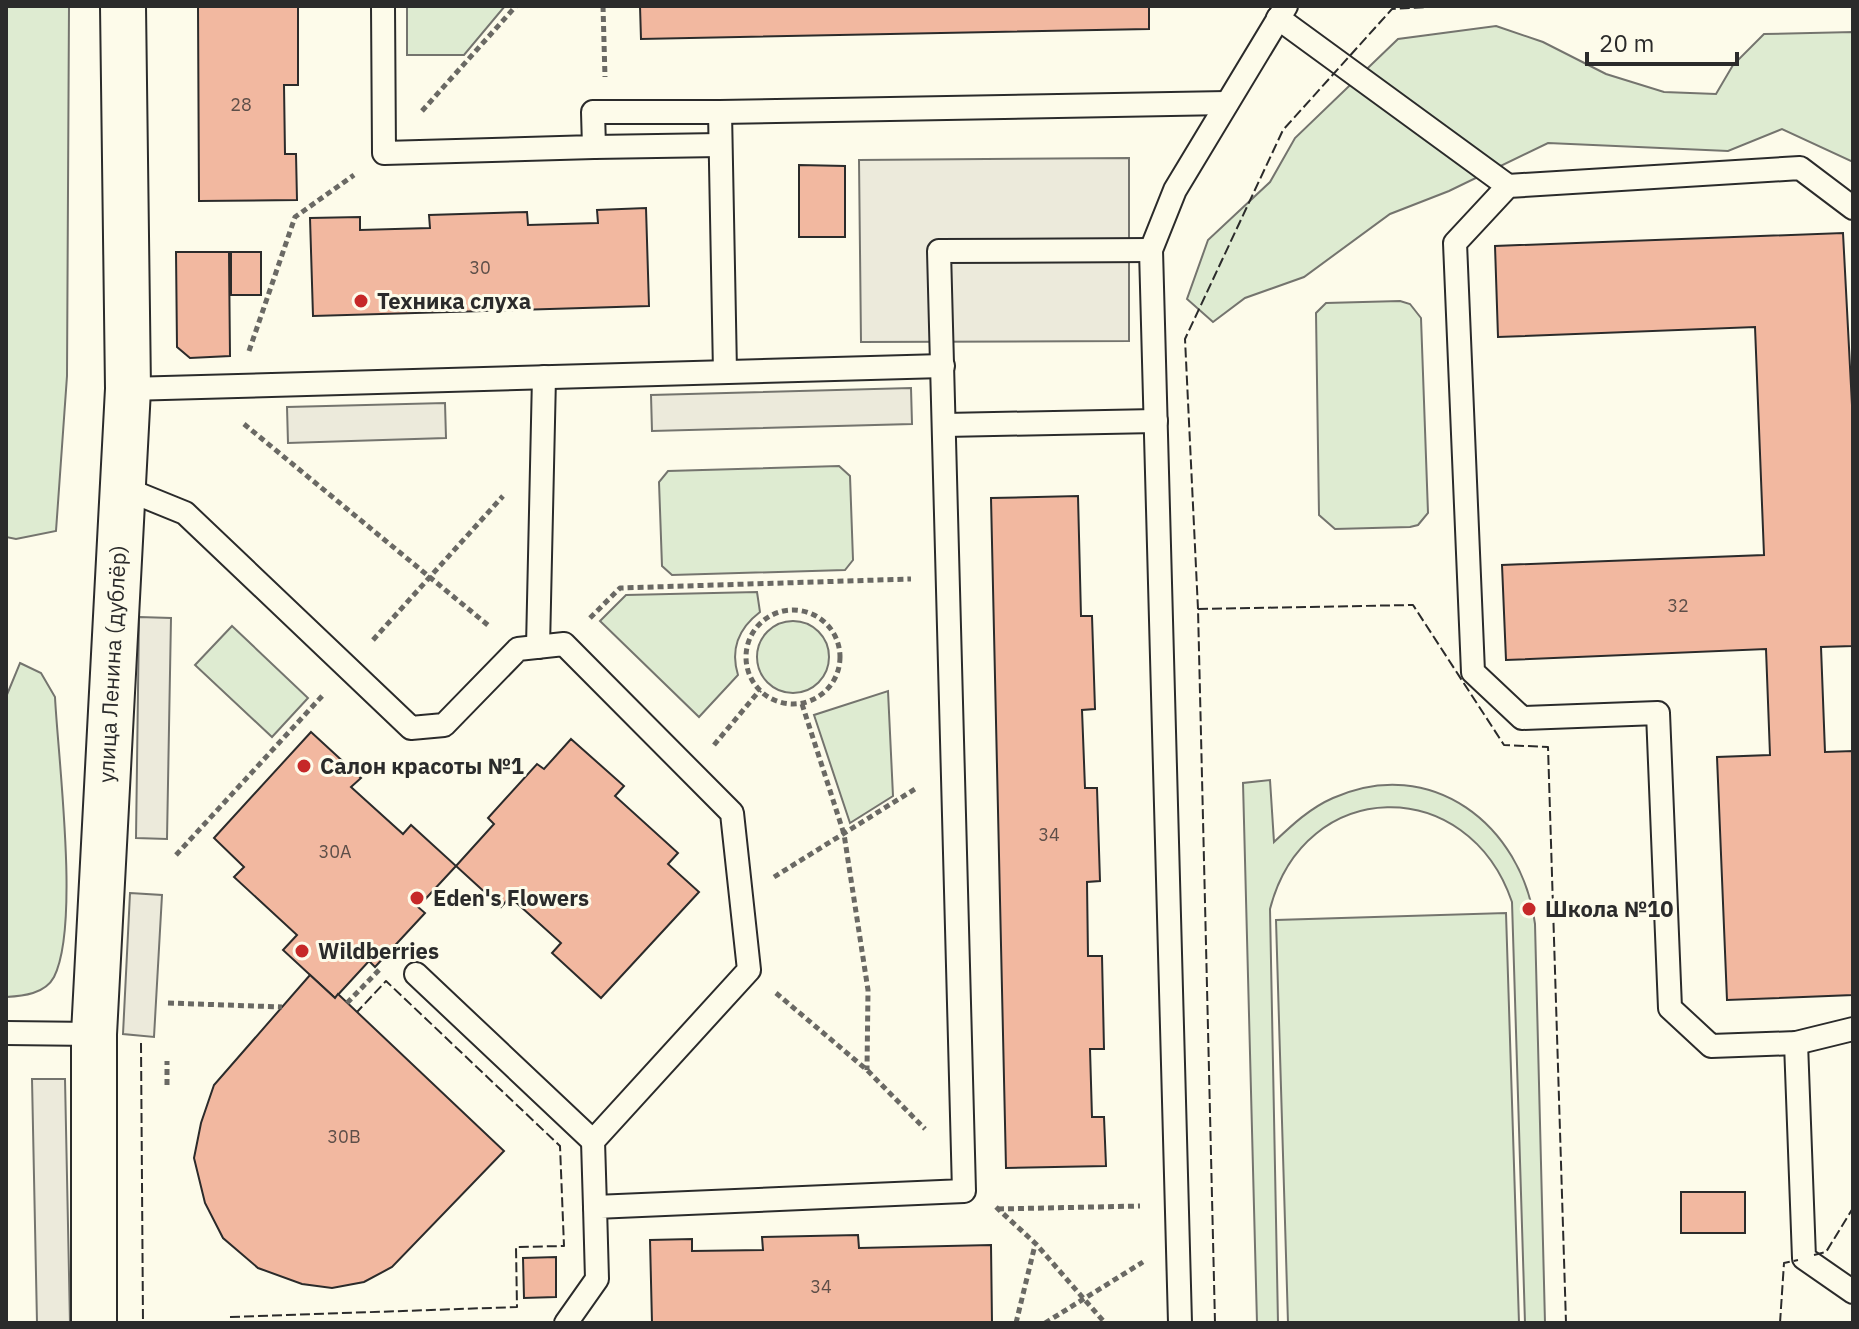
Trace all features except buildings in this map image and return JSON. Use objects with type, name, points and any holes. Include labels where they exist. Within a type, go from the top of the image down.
[{"type":"street","name":"улица Ленина (дублёр)","points":[[94,1323],[94,1034],[128,389],[123,6]]},
{"type":"lane","points":[[383,6],[384,153],[720,145]]},
{"type":"lane","points":[[1180,1323],[1151,250],[1175,190],[1227,103],[1282,12],[1508,186],[1800,168],[1853,208]]},
{"type":"lane","points":[[594,147],[593,112],[1227,103]]},
{"type":"lane","points":[[720,112],[725,372]]},
{"type":"lane","points":[[1508,186],[1455,243],[1473,672],[1522,718],[1658,713],[1670,1008],[1711,1046],[1796,1043],[1853,1029]]},
{"type":"lane","points":[[595,1207],[964,1191],[939,251],[1151,250]]},
{"type":"lane","points":[[128,389],[943,366]]},
{"type":"lane","points":[[528,648],[542,454],[544,377]]},
{"type":"lane","points":[[945,425],[1156,421]]},
{"type":"lane","points":[[121,487],[185,513],[411,728],[444,725],[528,648],[564,644],[732,813],[749,970],[593,1141],[597,1279],[566,1323]]},
{"type":"lane","points":[[416,974],[593,1141]]},
{"type":"lane","points":[[6,1033],[94,1034]]},
{"type":"lane","points":[[1796,1043],[1804,1258],[1853,1292]]},
{"type":"path","points":[[516,6],[384,153],[295,217],[231,386],[227,410],[428,578],[528,648]]},
{"type":"path","points":[[603,6],[606,112]]},
{"type":"path","points":[[176,855],[542,454]]},
{"type":"path","points":[[564,644],[620,588],[948,578]]},
{"type":"path","points":[[794,611],[812,614],[833,631],[840,649],[839,667],[826,691],[802,704],[775,701],[760,690],[749,675],[746,657],[754,631],[776,614],[794,611]]},
{"type":"path","points":[[692,771],[760,690]]},
{"type":"path","points":[[802,704],[844,834],[868,990],[867,1070]]},
{"type":"path","points":[[741,897],[917,788]]},
{"type":"path","points":[[749,970],[867,1070],[963,1167],[998,1209],[1036,1244],[1105,1323]]},
{"type":"path","points":[[168,1003],[282,1007]]},
{"type":"path","points":[[167,1061],[167,1085]]},
{"type":"path","points":[[998,1209],[1133,1206]]},
{"type":"path","points":[[1045,1323],[1178,1240]]},
{"type":"path","points":[[1016,1323],[1036,1244]]},
{"type":"green space","points":[[6,6],[69,6],[67,376],[56,531],[16,539],[6,537]]},
{"type":"green space","points":[[407,6],[505,6],[464,55],[407,55]]},
{"type":"green space","points":[[1496,26],[1543,42],[1606,74],[1664,92],[1716,94],[1733,65],[1764,34],[1853,32],[1853,162],[1782,129],[1728,151],[1548,143],[1449,191],[1390,214],[1304,277],[1245,298],[1213,322],[1187,299],[1208,240],[1270,182],[1295,138],[1398,39]]},
{"type":"green space","points":[[1400,301],[1410,304],[1421,318],[1428,513],[1418,525],[1410,527],[1335,529],[1319,515],[1316,313],[1326,303]]},
{"type":"green space","points":[[839,466],[850,476],[853,560],[845,570],[672,575],[662,566],[659,482],[668,471]]},
{"type":"green space","points":[[757,592],[760,612],[742,632],[736,648],[738,675],[699,717],[600,621],[626,595]]},
{"type":"green space","points":[[793,621],[813,627],[823,637],[829,657],[823,677],[813,687],[793,693],[773,687],[763,677],[757,657],[763,637],[773,627]]},
{"type":"green space","points":[[232,626],[308,698],[272,737],[195,665]]},
{"type":"green space","points":[[20,663],[41,673],[55,697],[65,841],[66,920],[62,953],[50,983],[33,993],[6,997],[6,697]]},
{"type":"green space","points":[[888,691],[893,796],[850,823],[814,715]]},
{"type":"green space","points":[[1270,780],[1274,842],[1309,812],[1333,798],[1369,787],[1404,785],[1437,792],[1466,807],[1491,829],[1512,856],[1527,888],[1535,924],[1545,1323],[1525,1323],[1512,902],[1490,860],[1460,830],[1425,812],[1387,807],[1350,814],[1316,834],[1288,865],[1270,909],[1278,1323],[1257,1323],[1243,783]]},
{"type":"green space","points":[[1506,913],[1519,1323],[1288,1323],[1276,920]]},
{"type":"shaded area","points":[[1129,158],[1129,341],[861,342],[859,160]]},
{"type":"shaded area","points":[[911,388],[912,424],[652,431],[651,395]]},
{"type":"shaded area","points":[[445,403],[446,438],[288,443],[287,407]]},
{"type":"shaded area","points":[[139,617],[171,618],[167,839],[136,838]]},
{"type":"shaded area","points":[[130,893],[162,895],[154,1037],[123,1034]]},
{"type":"shaded area","points":[[32,1079],[65,1079],[70,1323],[37,1323]]},
{"type":"fence","points":[[1215,1323],[1198,609],[1185,339],[1283,130],[1392,9],[1444,6]]},
{"type":"fence","points":[[1198,609],[1413,605],[1504,745],[1548,747],[1566,1323]]},
{"type":"fence","points":[[230,1317],[517,1307],[516,1247],[564,1246],[560,1146],[386,981],[357,1012]]},
{"type":"fence","points":[[141,1043],[143,1323]]},
{"type":"fence","points":[[1814,1255],[1826,1252],[1853,1208]]},
{"type":"fence","points":[[1780,1323],[1784,1263],[1798,1260]]},
{"type":"place","name":"Техника слуха","points":[[361,301]]},
{"type":"place","name":"Салон красоты №1","points":[[304,766]]},
{"type":"place","name":"Eden's Flowers","points":[[417,898]]},
{"type":"place","name":"Школа №10","points":[[1529,909]]},
{"type":"place","name":"Wildberries","points":[[302,951]]}]
